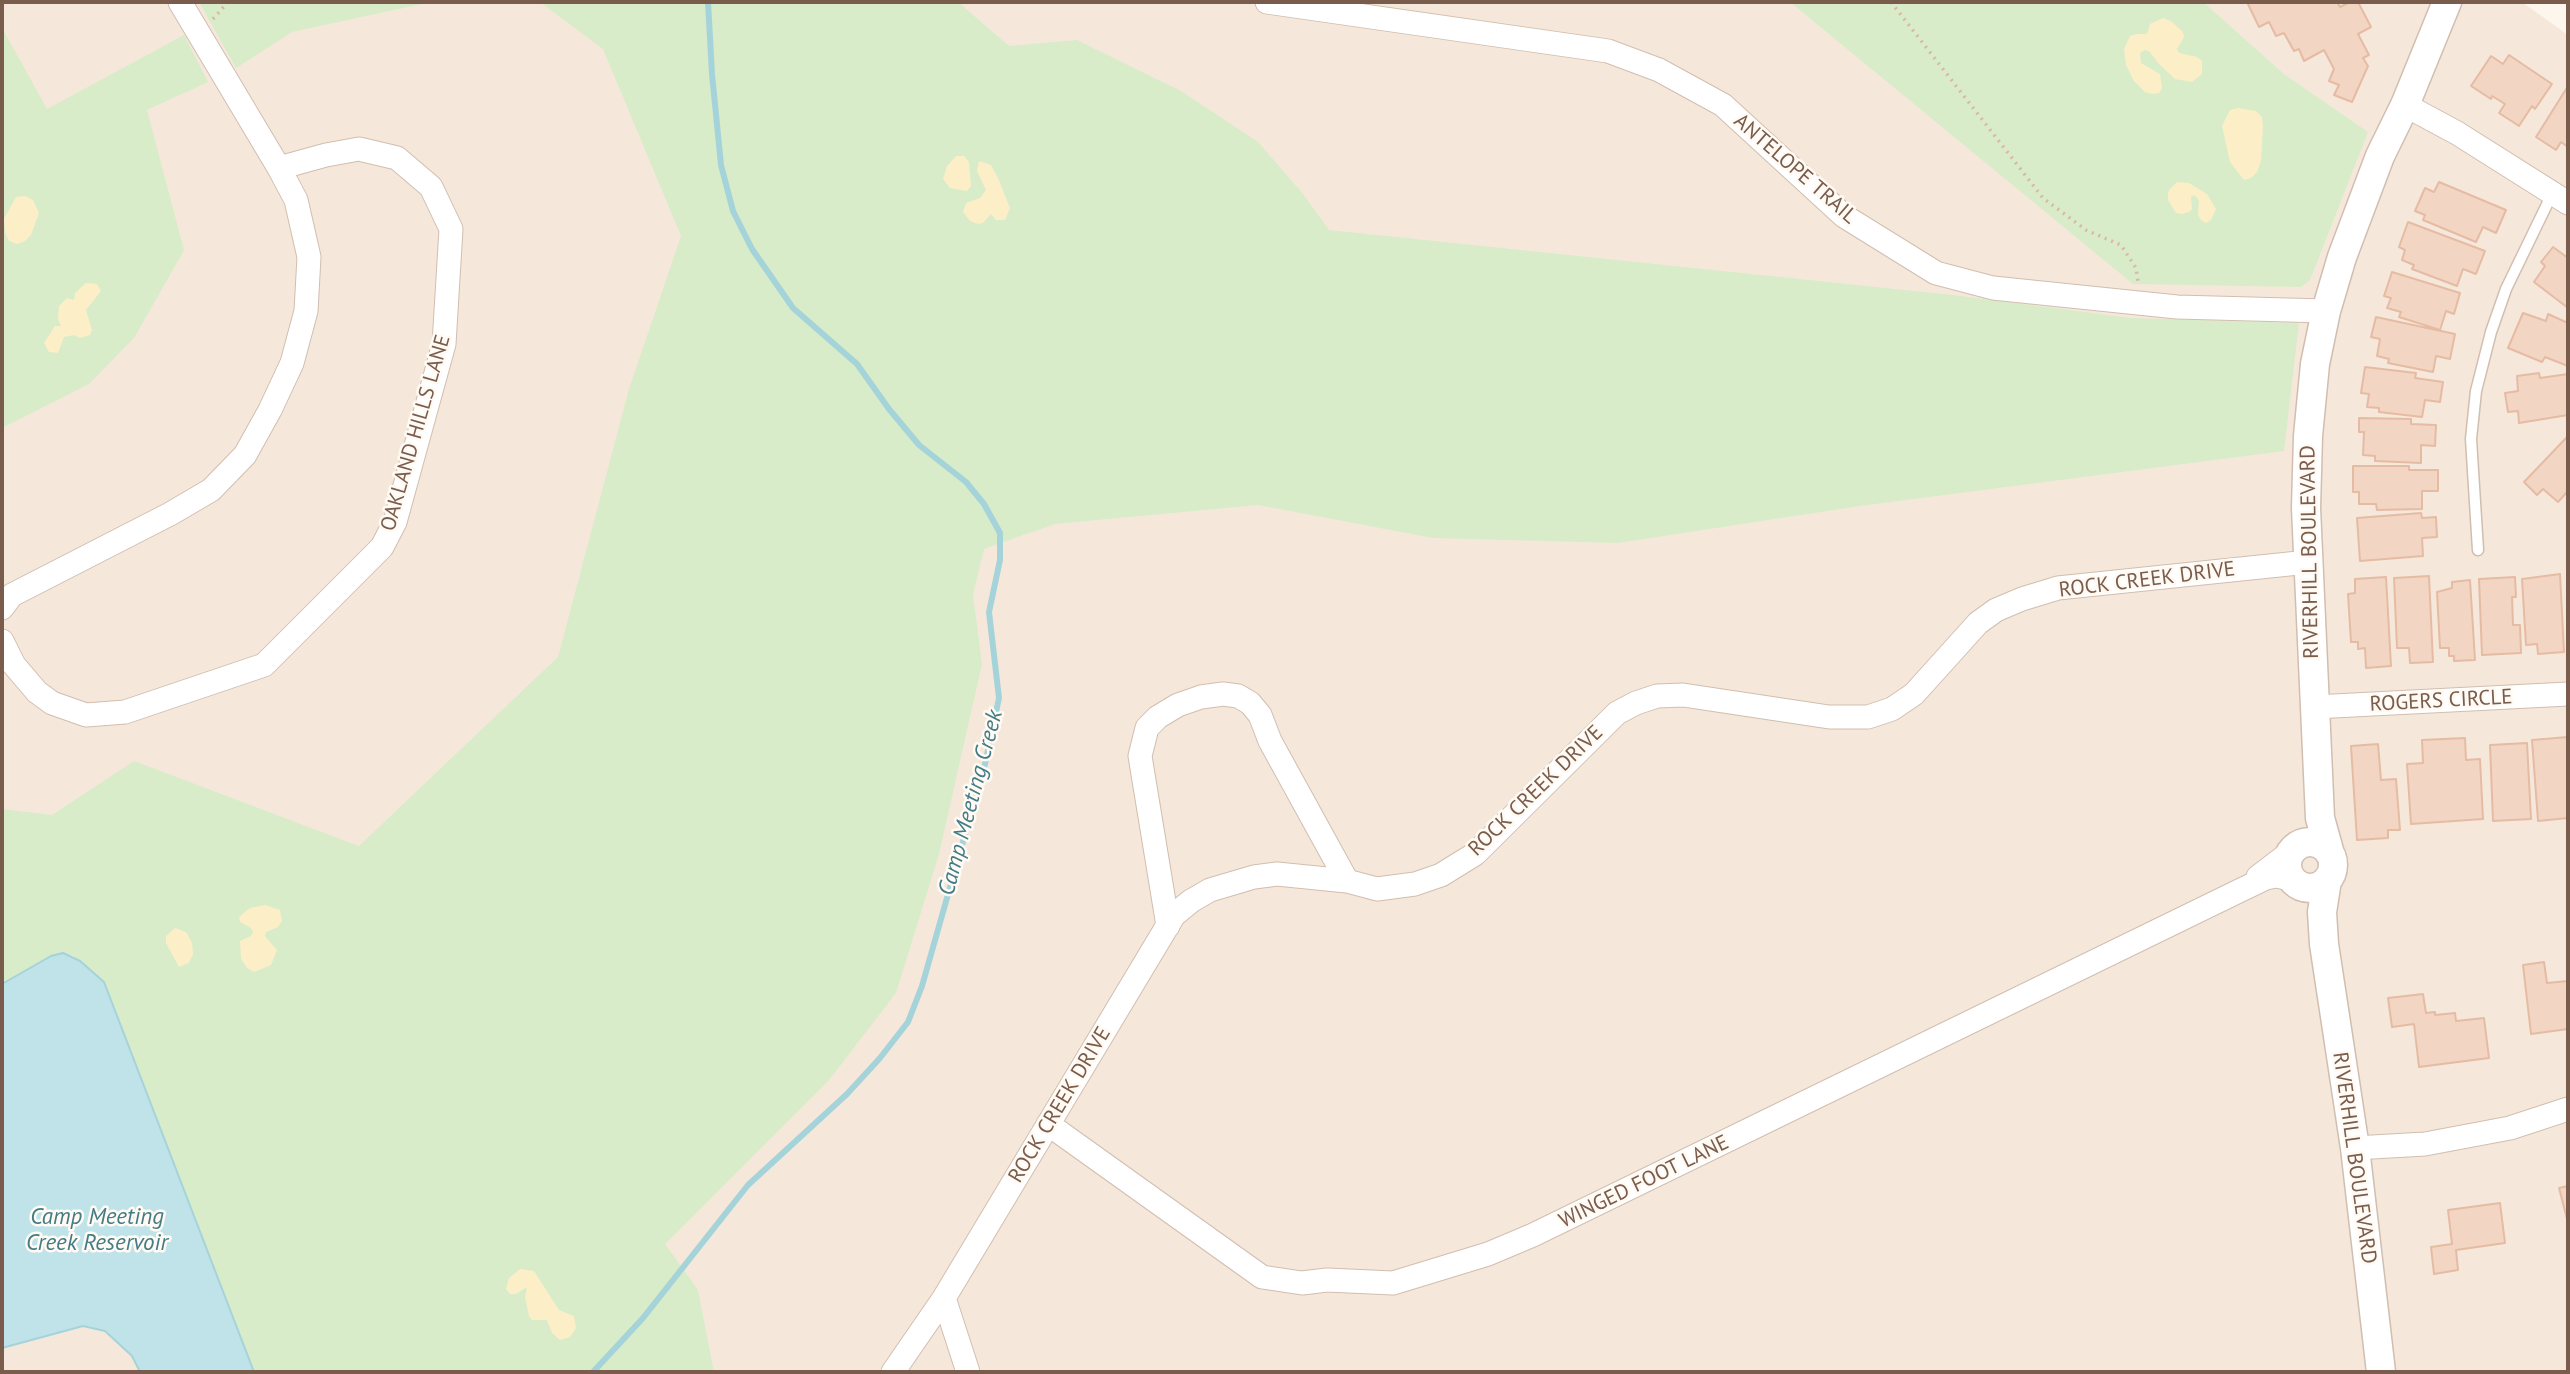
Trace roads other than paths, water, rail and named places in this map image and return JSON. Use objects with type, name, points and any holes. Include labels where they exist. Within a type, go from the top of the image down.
[{"type":"street","points":[[2,608],[12,595],[211,490],[245,455],[292,363],[306,311],[309,257],[296,200],[180,2]]},
{"type":"street","name":"ANTELOPE TRAIL","points":[[1267,2],[1608,51],[1659,70],[1723,105],[1844,216],[1936,273],[1993,288],[2142,304],[2326,312]]},
{"type":"street","name":"RIVERHILL BOULEVARD","points":[[2381,1372],[2355,1149],[2324,944],[2322,912],[2312,875],[2323,836],[2318,792],[2308,562],[2308,436],[2315,364],[2342,257],[2375,168],[2405,105],[2443,3]]},
{"type":"street","points":[[2405,105],[2458,133],[2561,197]]},
{"type":"street","name":"OAKLAND HILLS LANE","points":[[2,641],[15,665],[37,692],[52,703],[86,715],[125,712],[264,665],[382,547],[395,522],[444,344],[451,229],[431,187],[397,158],[359,149],[279,168]]},
{"type":"street","name":"ROCK CREEK DRIVE","points":[[893,1372],[944,1298],[1174,915],[1210,890],[1254,877],[1277,874],[1348,881],[1377,889],[1415,884],[1441,875],[1475,854],[1617,713],[1657,696],[1683,695],[1829,717],[1868,717],[1892,709],[1914,694],[1978,623],[1996,610],[2022,599],[2058,588],[2308,562]]},
{"type":"street","points":[[1168,926],[1140,756],[1147,728],[1158,717],[1178,705],[1202,697],[1223,694],[1238,696],[1250,703],[1260,715],[1270,741],[1348,881]]},
{"type":"street","name":"ROGERS CIRCLE","points":[[2314,707],[2568,694]]},
{"type":"street","name":"RIVERHILL BOULEVARD","points":[[2312,875],[2287,865],[2313,813],[2318,792]]},
{"type":"street","points":[[2295,848],[2312,842],[2319,844],[2312,875]]},
{"type":"street","name":"WINGED FOOT LANE","points":[[2241,890],[2295,848]]},
{"type":"street","name":"WINGED FOOT LANE","points":[[1048,1124],[1262,1277],[1302,1283],[1327,1280],[1393,1283],[1488,1254],[1533,1235],[2266,878],[2312,875]]},
{"type":"street","points":[[2355,1149],[2425,1144],[2510,1128],[2568,1109]]},
{"type":"street","points":[[944,1298],[968,1372]]},
{"type":"lane","points":[[2478,550],[2471,439],[2476,391],[2505,289],[2561,197]]},
{"type":"water","name":"Camp Meeting Creek Reservoir","points":[[63,953],[80,961],[104,982],[254,1372],[140,1372],[132,1356],[105,1331],[83,1326],[2,1348],[2,984],[51,956]]},
{"type":"waterway","name":"Camp Meeting Creek","points":[[593,1372],[643,1318],[748,1185],[847,1094],[908,1022],[922,986],[985,764],[999,698],[989,612],[1000,560],[1000,533],[984,504],[966,482],[919,445],[857,364],[793,308],[752,249],[733,211],[721,165],[708,2]]}]
